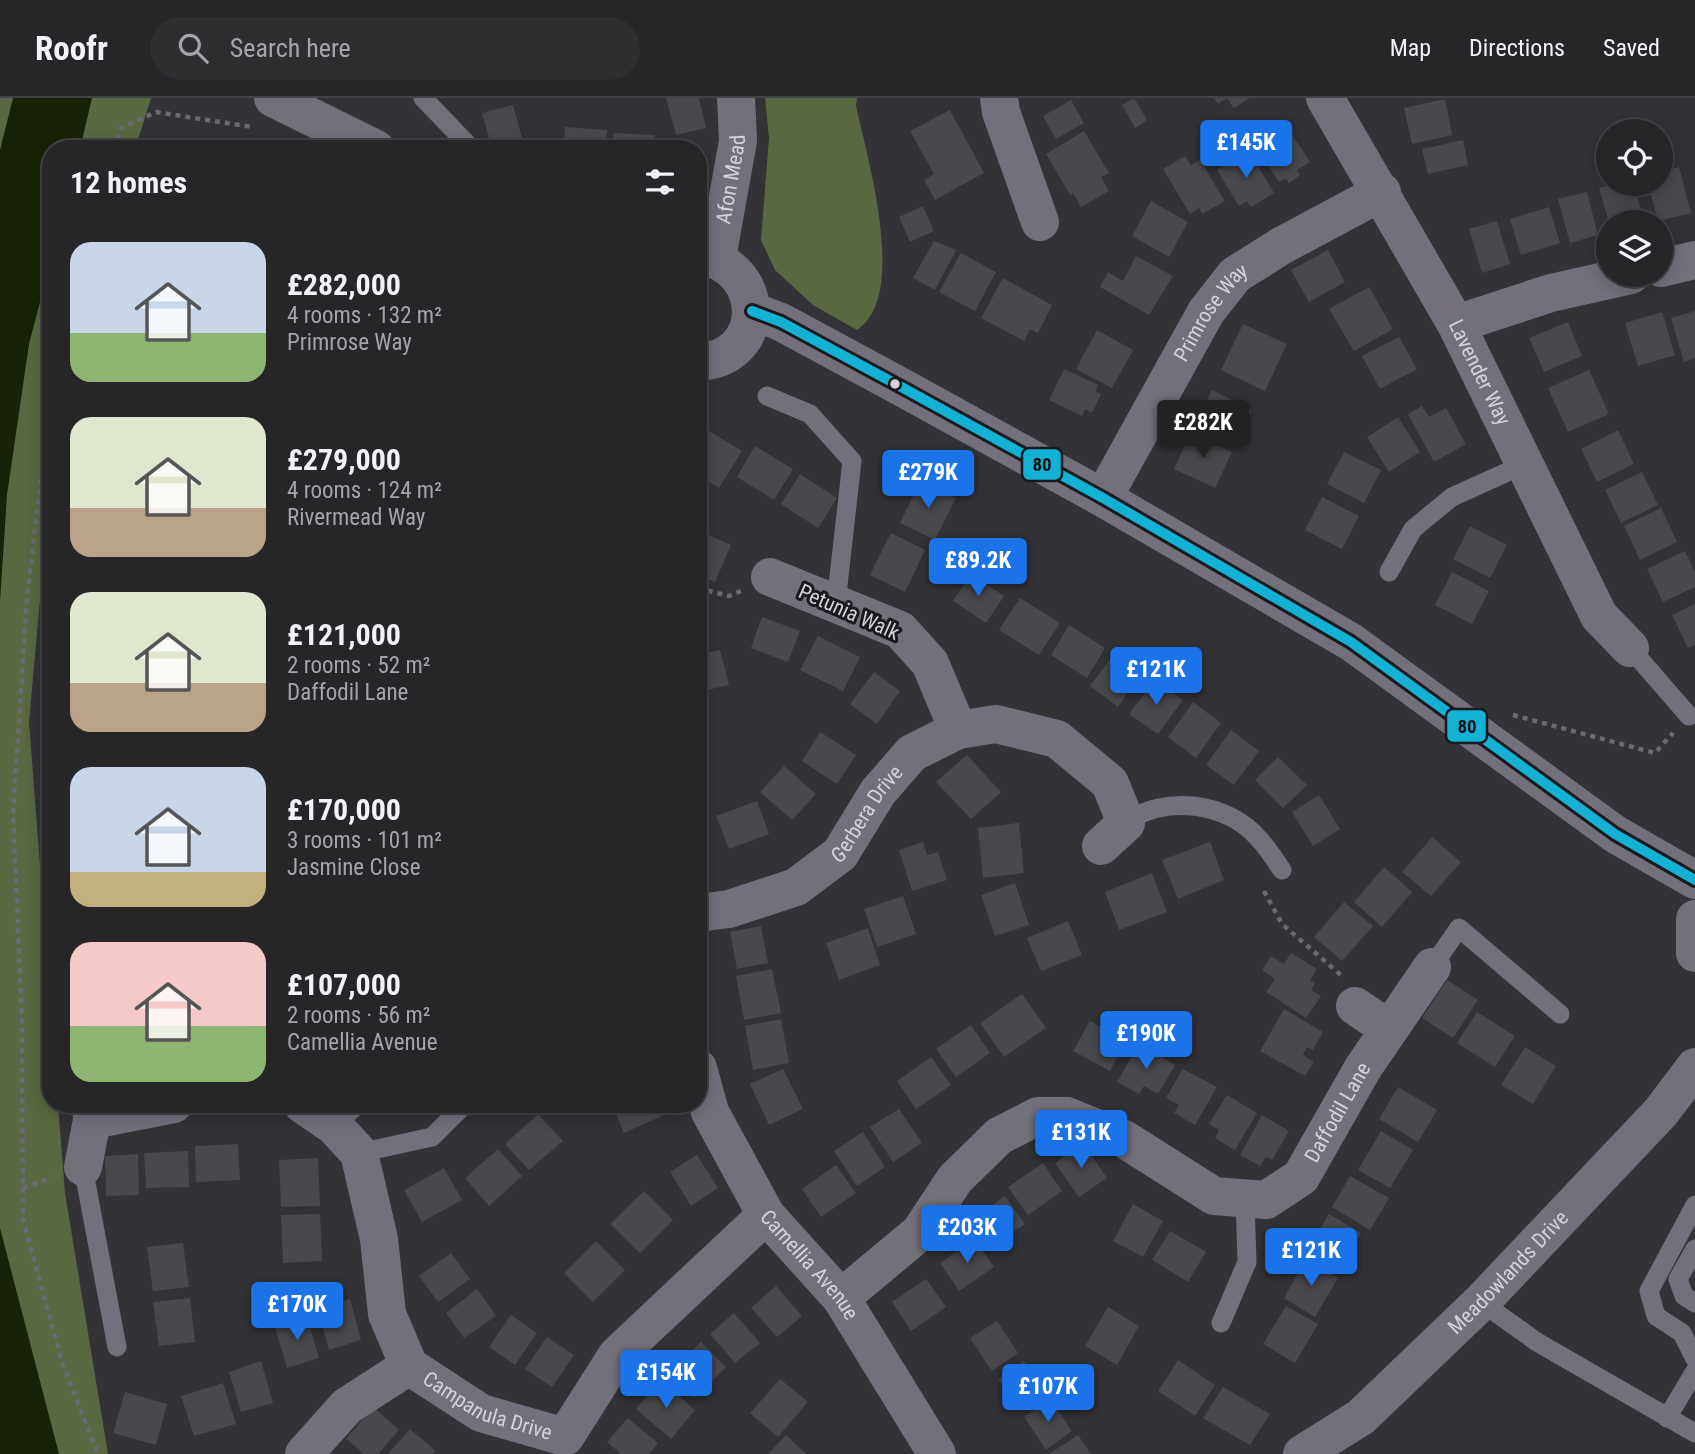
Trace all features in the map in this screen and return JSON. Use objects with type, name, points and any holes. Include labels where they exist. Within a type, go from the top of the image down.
[{"type":"street","name":"Afon Mead","points":[[708,256],[738,141],[736,98]]},
{"type":"street","points":[[999,98],[1001,112],[1040,222]]},
{"type":"street","name":"Lavender Way","points":[[1325,98],[1382,192],[1456,324],[1599,616],[1630,648]]},
{"type":"street","points":[[265,113],[348,140]]},
{"type":"street","name":"Primrose Way","points":[[1103,498],[1206,312],[1235,275],[1281,246],[1382,192]]},
{"type":"street","points":[[707,362],[735,348],[750,324],[752,311],[744,281],[731,266],[708,256]]},
{"type":"street","points":[[1673,265],[1695,260]]},
{"type":"street","points":[[1456,324],[1551,293],[1596,283]]},
{"type":"street","points":[[752,311],[781,321],[1103,498],[1351,642],[1615,834],[1695,880]]},
{"type":"street","name":"Petunia Walk","points":[[770,577],[900,630],[930,663],[958,730]]},
{"type":"street","name":"Gerbera Drive","points":[[707,912],[729,909],[796,887],[840,853],[878,792],[912,754],[958,730],[996,724],[1057,739],[1110,783],[1113,834]]},
{"type":"street","points":[[1695,919],[1695,953]]},
{"type":"street","name":"Daffodil Lane","points":[[841,1298],[920,1232],[955,1179],[999,1136],[1038,1116],[1066,1116],[1124,1139],[1214,1196],[1266,1200],[1301,1177],[1363,1068],[1432,967]]},
{"type":"street","points":[[1355,1006],[1390,1029]]},
{"type":"street","name":"Meadowlands Drive","points":[[1302,1454],[1361,1417],[1481,1302],[1661,1112],[1695,1066]]},
{"type":"street","name":"Camellia Avenue","points":[[707,1101],[710,1112],[766,1215],[841,1298],[937,1454]]},
{"type":"street","points":[[83,1167],[92,1113]]},
{"type":"street","points":[[320,1113],[350,1128]]},
{"type":"street","name":"Campanula Drive","points":[[350,1128],[379,1239],[387,1314],[409,1366],[481,1413],[565,1445],[617,1355],[766,1215]]},
{"type":"street","points":[[304,1454],[347,1406],[409,1366]]},
{"type":"lane","points":[[423,98],[463,140]]},
{"type":"lane","points":[[767,396],[810,414],[852,461],[836,604]]},
{"type":"lane","points":[[1390,572],[1413,529],[1452,497],[1525,464]]},
{"type":"lane","points":[[1630,648],[1689,716]]},
{"type":"lane","points":[[1113,834],[1137,814],[1169,805],[1203,806],[1230,817],[1258,836],[1282,870]]},
{"type":"lane","points":[[1432,967],[1459,928],[1560,1014]]},
{"type":"lane","points":[[350,1128],[432,1137],[456,1113]]},
{"type":"lane","points":[[83,1167],[117,1347]]},
{"type":"lane","points":[[1222,1323],[1247,1262],[1245,1198]]},
{"type":"lane","points":[[1695,1205],[1648,1291],[1656,1316],[1682,1332],[1695,1359]]},
{"type":"lane","points":[[1695,1249],[1678,1279],[1684,1296],[1695,1303]]},
{"type":"lane","points":[[1481,1302],[1537,1342],[1695,1433]]},
{"type":"lane","points":[[1667,1418],[1695,1371]]},
{"type":"path","points":[[118,140],[121,128],[156,113],[265,113]]},
{"type":"path","points":[[42,478],[27,599],[13,814],[22,1020],[23,1219],[62,1362],[98,1454]]},
{"type":"path","points":[[1500,711],[1655,753],[1689,716]]},
{"type":"path","points":[[1263,889],[1282,924],[1350,982],[1355,1006]]},
{"type":"shaded area","points":[[0,98],[151,98],[138,140],[42,140],[42,577],[29,722],[42,892],[42,1113],[59,1113],[65,1193],[108,1454],[0,1454]]},
{"type":"shaded area","points":[[13,98],[92,98],[82,140],[42,140],[42,294],[29,344],[7,495],[0,602],[0,150]]},
{"type":"shaded area","points":[[765,98],[857,98],[856,106],[875,190],[882,258],[880,288],[872,313],[857,330],[813,305],[775,270],[761,240],[769,138]]},
{"type":"shaded area","points":[[0,1228],[59,1454],[0,1454]]},
{"type":"building","points":[[666,98],[699,98],[706,128],[676,135]]},
{"type":"building","points":[[1134,98],[1147,120],[1135,128],[1122,105]]},
{"type":"building","points":[[1214,98],[1227,98],[1218,104]]},
{"type":"building","points":[[1227,98],[1250,98],[1234,108]]},
{"type":"building","points":[[1445,99],[1452,135],[1412,144],[1404,108]]},
{"type":"building","points":[[1071,100],[1084,123],[1056,139],[1043,116]]},
{"type":"building","points":[[513,105],[523,140],[490,140],[482,113]]},
{"type":"building","points":[[950,110],[984,173],[935,200],[924,180],[934,174],[910,131]]},
{"type":"building","points":[[565,127],[607,130],[606,140],[564,140]]},
{"type":"building","points":[[1287,127],[1310,162],[1297,170],[1300,175],[1289,183],[1286,178],[1279,182],[1256,147]]},
{"type":"building","points":[[1084,131],[1109,173],[1101,177],[1109,191],[1081,207],[1073,193],[1070,195],[1046,154]]},
{"type":"building","points":[[613,133],[655,135],[655,140],[613,140]]},
{"type":"building","points":[[1463,140],[1468,165],[1428,174],[1422,149]]},
{"type":"building","points":[[1249,151],[1274,193],[1251,207],[1247,201],[1239,206],[1217,170]]},
{"type":"building","points":[[1185,156],[1191,165],[1200,160],[1225,201],[1202,214],[1199,208],[1190,214],[1163,169]]},
{"type":"building","points":[[1679,167],[1691,213],[1673,217],[1673,210],[1655,210],[1651,196],[1673,196],[1673,169]]},
{"type":"building","points":[[1587,192],[1596,236],[1570,243],[1558,199]]},
{"type":"building","points":[[1601,196],[1637,196],[1641,210],[1605,210]]},
{"type":"building","points":[[1151,201],[1188,222],[1169,257],[1132,236]]},
{"type":"building","points":[[923,206],[934,231],[910,242],[899,217]]},
{"type":"building","points":[[1549,207],[1560,243],[1521,255],[1510,219]]},
{"type":"building","points":[[1497,221],[1510,264],[1482,273],[1469,229]]},
{"type":"building","points":[[934,241],[956,250],[935,290],[913,278]]},
{"type":"building","points":[[1328,250],[1345,282],[1309,302],[1291,270]]},
{"type":"building","points":[[961,253],[996,272],[975,311],[939,292]]},
{"type":"building","points":[[1136,256],[1173,276],[1149,315],[1100,287],[1108,272],[1123,281]]},
{"type":"building","points":[[1003,278],[1052,305],[1038,333],[1030,329],[1024,341],[981,318]]},
{"type":"building","points":[[1369,287],[1393,329],[1354,351],[1329,309]]},
{"type":"building","points":[[1695,311],[1695,358],[1684,362],[1671,318]]},
{"type":"building","points":[[1662,312],[1675,355],[1638,366],[1625,323]]},
{"type":"building","points":[[1568,322],[1582,356],[1544,372],[1529,338]]},
{"type":"building","points":[[1243,324],[1287,344],[1265,391],[1221,370]]},
{"type":"building","points":[[1097,330],[1133,350],[1112,388],[1076,369]]},
{"type":"building","points":[[1399,337],[1417,369],[1380,389],[1362,356]]},
{"type":"building","points":[[1064,369],[1098,385],[1095,391],[1101,394],[1092,413],[1085,409],[1082,416],[1049,400]]},
{"type":"building","points":[[1589,370],[1609,414],[1568,432],[1548,388]]},
{"type":"building","points":[[1212,390],[1252,410],[1235,446],[1194,426]]},
{"type":"building","points":[[1422,406],[1429,417],[1446,408],[1466,444],[1434,462],[1408,414]]},
{"type":"building","points":[[1398,417],[1420,452],[1389,472],[1367,437]]},
{"type":"building","points":[[707,430],[742,451],[719,488],[707,481]]},
{"type":"building","points":[[1618,430],[1634,464],[1597,482],[1581,449]]},
{"type":"building","points":[[1191,433],[1232,452],[1215,488],[1174,469]]},
{"type":"building","points":[[755,446],[793,469],[774,500],[737,477]]},
{"type":"building","points":[[1344,452],[1381,470],[1364,503],[1327,484]]},
{"type":"building","points":[[1642,472],[1658,505],[1621,523],[1605,490]]},
{"type":"building","points":[[800,474],[837,498],[818,528],[781,504]]},
{"type":"building","points":[[921,480],[956,498],[935,540],[900,523]]},
{"type":"building","points":[[1322,497],[1359,516],[1342,549],[1305,530]]},
{"type":"building","points":[[1661,508],[1677,542],[1640,560],[1624,526]]},
{"type":"building","points":[[1470,526],[1507,545],[1490,578],[1453,559]]},
{"type":"building","points":[[891,533],[925,550],[905,592],[870,575]]},
{"type":"building","points":[[707,534],[731,545],[715,582],[707,579]]},
{"type":"building","points":[[1685,551],[1695,572],[1695,587],[1663,602],[1647,569]]},
{"type":"building","points":[[1452,572],[1489,591],[1472,624],[1435,605]]},
{"type":"building","points":[[971,574],[1004,596],[986,623],[953,601]]},
{"type":"building","points":[[1020,598],[1060,623],[1039,655],[999,630]]},
{"type":"building","points":[[1695,604],[1695,645],[1688,648],[1672,615]]},
{"type":"building","points":[[762,617],[800,631],[788,662],[751,648]]},
{"type":"building","points":[[1069,625],[1105,648],[1087,678],[1051,655]]},
{"type":"building","points":[[818,636],[860,657],[843,691],[800,670]]},
{"type":"building","points":[[720,650],[729,685],[707,690],[707,653]]},
{"type":"building","points":[[1115,652],[1143,673],[1118,707],[1090,686]]},
{"type":"building","points":[[874,672],[900,691],[877,724],[850,704]]},
{"type":"building","points":[[1155,680],[1183,700],[1158,734],[1129,714]]},
{"type":"building","points":[[1193,702],[1221,723],[1196,758],[1168,737]]},
{"type":"building","points":[[1231,730],[1259,751],[1234,785],[1206,765]]},
{"type":"building","points":[[820,732],[856,755],[837,784],[802,761]]},
{"type":"building","points":[[967,755],[1001,792],[971,819],[936,782]]},
{"type":"building","points":[[1278,757],[1307,785],[1283,808],[1255,780]]},
{"type":"building","points":[[784,766],[816,794],[792,820],[760,792]]},
{"type":"building","points":[[1319,795],[1340,829],[1313,846],[1292,812]]},
{"type":"building","points":[[757,801],[769,834],[729,849],[716,816]]},
{"type":"building","points":[[1019,823],[1024,873],[983,878],[978,828]]},
{"type":"building","points":[[1432,837],[1461,862],[1431,896],[1402,872]]},
{"type":"building","points":[[923,842],[927,855],[938,852],[947,880],[912,891],[899,850]]},
{"type":"building","points":[[1210,842],[1224,880],[1178,899],[1162,860]]},
{"type":"building","points":[[1384,867],[1412,892],[1382,927],[1354,902]]},
{"type":"building","points":[[1152,873],[1167,912],[1119,930],[1105,892]]},
{"type":"building","points":[[1015,883],[1029,925],[995,936],[981,895]]},
{"type":"building","points":[[903,896],[916,934],[877,947],[864,909]]},
{"type":"building","points":[[1344,902],[1373,926],[1342,961],[1314,937]]},
{"type":"building","points":[[1068,921],[1082,955],[1041,971],[1027,938]]},
{"type":"building","points":[[761,926],[768,963],[737,969],[730,932]]},
{"type":"building","points":[[868,928],[880,965],[839,980],[826,943]]},
{"type":"building","points":[[1291,953],[1317,969],[1310,980],[1315,983],[1311,990],[1321,996],[1306,1018],[1266,992],[1275,979],[1262,970],[1271,956],[1284,964]]},
{"type":"building","points":[[772,969],[781,1013],[744,1020],[736,976]]},
{"type":"building","points":[[1447,980],[1478,1000],[1453,1038],[1422,1018]]},
{"type":"building","points":[[1022,994],[1046,1028],[1004,1057],[980,1023]]},
{"type":"building","points":[[1284,1009],[1323,1032],[1313,1050],[1307,1047],[1303,1055],[1314,1062],[1305,1076],[1260,1051]]},
{"type":"building","points":[[1477,1012],[1515,1036],[1495,1067],[1457,1043]]},
{"type":"building","points":[[781,1019],[789,1063],[753,1070],[745,1026]]},
{"type":"building","points":[[1090,1021],[1126,1041],[1110,1071],[1073,1051]]},
{"type":"building","points":[[971,1025],[990,1053],[956,1077],[936,1049]]},
{"type":"building","points":[[1139,1044],[1175,1065],[1158,1094],[1144,1086],[1139,1094],[1117,1082]]},
{"type":"building","points":[[1525,1047],[1556,1066],[1533,1104],[1501,1085]]},
{"type":"building","points":[[931,1057],[951,1085],[916,1109],[897,1081]]},
{"type":"building","points":[[783,1069],[803,1109],[769,1125],[750,1084]]},
{"type":"building","points":[[1183,1069],[1217,1087],[1195,1125],[1174,1113],[1179,1105],[1166,1098]]},
{"type":"building","points":[[1398,1087],[1437,1110],[1418,1142],[1379,1119]]},
{"type":"building","points":[[1227,1095],[1257,1113],[1235,1150],[1215,1138],[1219,1130],[1209,1124]]},
{"type":"building","points":[[899,1109],[922,1143],[893,1162],[870,1127]]},
{"type":"building","points":[[616,1113],[661,1113],[662,1116],[624,1133]]},
{"type":"building","points":[[538,1114],[563,1141],[529,1170],[505,1144]]},
{"type":"building","points":[[1262,1115],[1289,1131],[1272,1160],[1266,1157],[1260,1166],[1240,1155]]},
{"type":"building","points":[[1381,1131],[1413,1150],[1390,1188],[1358,1170]]},
{"type":"building","points":[[863,1132],[885,1167],[857,1186],[834,1151]]},
{"type":"building","points":[[1083,1143],[1107,1178],[1079,1197],[1055,1163]]},
{"type":"building","points":[[238,1144],[240,1180],[196,1182],[195,1146]]},
{"type":"building","points":[[498,1149],[522,1176],[489,1206],[465,1178]]},
{"type":"building","points":[[188,1151],[189,1187],[146,1188],[144,1153]]},
{"type":"building","points":[[138,1154],[139,1195],[106,1196],[105,1156]]},
{"type":"building","points":[[697,1155],[718,1188],[691,1206],[670,1172]]},
{"type":"building","points":[[318,1158],[320,1206],[281,1207],[279,1160]]},
{"type":"building","points":[[1043,1163],[1062,1191],[1028,1215],[1008,1187]]},
{"type":"building","points":[[836,1165],[856,1193],[821,1217],[802,1189]]},
{"type":"building","points":[[444,1168],[462,1200],[422,1222],[404,1190]]},
{"type":"building","points":[[1350,1176],[1389,1198],[1370,1230],[1332,1207]]},
{"type":"building","points":[[644,1191],[673,1220],[640,1253],[610,1224]]},
{"type":"building","points":[[1005,1196],[1025,1224],[990,1248],[971,1220]]},
{"type":"building","points":[[1133,1204],[1163,1221],[1143,1257],[1113,1241]]},
{"type":"building","points":[[320,1214],[322,1261],[283,1263],[281,1215]]},
{"type":"building","points":[[1329,1214],[1361,1233],[1338,1271],[1306,1253]]},
{"type":"building","points":[[1170,1231],[1206,1252],[1188,1282],[1152,1260]]},
{"type":"building","points":[[974,1239],[994,1267],[959,1291],[940,1263]]},
{"type":"building","points":[[596,1241],[625,1270],[593,1302],[564,1273]]},
{"type":"building","points":[[183,1243],[189,1287],[153,1291],[147,1247]]},
{"type":"building","points":[[451,1253],[470,1279],[438,1302],[419,1276]]},
{"type":"building","points":[[1306,1259],[1338,1278],[1315,1317],[1284,1298]]},
{"type":"building","points":[[926,1279],[946,1307],[911,1331],[892,1302]]},
{"type":"building","points":[[776,1286],[802,1316],[777,1337],[751,1308]]},
{"type":"building","points":[[477,1289],[496,1316],[464,1338],[446,1313]]},
{"type":"building","points":[[190,1298],[195,1342],[159,1346],[153,1302]]},
{"type":"building","points":[[350,1299],[361,1340],[329,1350],[318,1310]]},
{"type":"building","points":[[1286,1306],[1318,1324],[1295,1363],[1263,1344]]},
{"type":"building","points":[[1108,1307],[1139,1326],[1117,1365],[1085,1346]]},
{"type":"building","points":[[734,1313],[760,1343],[735,1363],[710,1334]]},
{"type":"building","points":[[511,1315],[537,1333],[515,1365],[489,1347]]},
{"type":"building","points":[[307,1317],[319,1358],[287,1368],[275,1327]]},
{"type":"building","points":[[997,1321],[1018,1353],[992,1371],[970,1338]]},
{"type":"building","points":[[547,1337],[574,1355],[552,1387],[525,1369]]},
{"type":"building","points":[[701,1342],[726,1367],[695,1398],[670,1373]]},
{"type":"building","points":[[1178,1360],[1215,1385],[1195,1416],[1158,1391]]},
{"type":"building","points":[[261,1361],[273,1403],[241,1412],[229,1372]]},
{"type":"building","points":[[1024,1361],[1047,1393],[1020,1411],[998,1379]]},
{"type":"building","points":[[780,1379],[808,1402],[778,1437],[750,1413]]},
{"type":"building","points":[[660,1380],[695,1410],[671,1439],[636,1409]]},
{"type":"building","points":[[223,1383],[236,1424],[194,1436],[181,1396]]},
{"type":"building","points":[[1223,1387],[1270,1414],[1250,1445],[1203,1418]]},
{"type":"building","points":[[125,1392],[167,1404],[156,1445],[113,1433]]},
{"type":"building","points":[[1050,1399],[1072,1431],[1046,1450],[1024,1417]]},
{"type":"building","points":[[373,1407],[399,1430],[378,1454],[364,1454],[346,1439]]},
{"type":"building","points":[[628,1418],[658,1443],[649,1454],[621,1454],[607,1442]]},
{"type":"building","points":[[410,1429],[436,1451],[433,1454],[388,1454]]},
{"type":"building","points":[[786,1435],[806,1454],[768,1454]]},
{"type":"building","points":[[1078,1435],[1091,1454],[1049,1454]]},
{"type":"transit line","name":"80","points":[[752,311],[781,322],[1103,498],[1351,642],[1615,834],[1695,880]]}]
